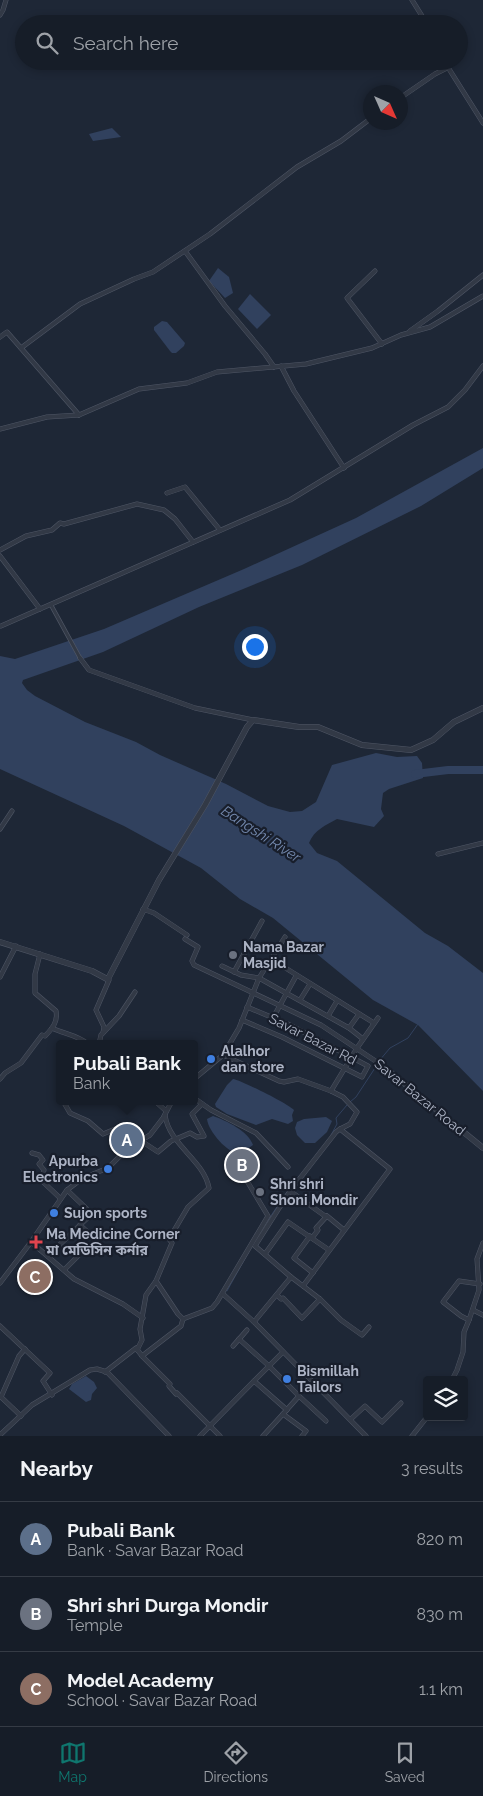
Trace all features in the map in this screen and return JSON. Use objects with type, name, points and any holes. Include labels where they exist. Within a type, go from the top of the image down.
[{"type":"street","points":[[0,15],[6,0]]},
{"type":"street","points":[[412,0],[421,15]]},
{"type":"street","points":[[408,93],[443,70]]},
{"type":"street","points":[[448,70],[483,123]]},
{"type":"street","points":[[21,348],[80,304],[153,272],[185,251],[298,167],[341,141],[363,124]]},
{"type":"street","points":[[185,251],[225,306],[274,367]]},
{"type":"street","points":[[375,271],[347,298],[382,344]]},
{"type":"street","points":[[405,334],[438,311],[483,275]]},
{"type":"street","points":[[0,429],[47,417],[79,415],[139,389],[187,384],[217,372],[306,364],[372,348],[405,334],[430,327],[483,296]]},
{"type":"street","points":[[0,337],[7,332],[79,415]]},
{"type":"street","points":[[281,366],[294,391],[344,468]]},
{"type":"street","points":[[1,626],[290,500],[413,425],[448,407],[465,390],[483,366]]},
{"type":"street","points":[[167,493],[185,487],[220,530]]},
{"type":"street","points":[[0,550],[26,536],[52,530],[60,523],[64,524],[137,504],[164,510],[175,519],[193,542]]},
{"type":"street","points":[[0,556],[40,609]]},
{"type":"street","points":[[51,605],[80,658],[89,670],[195,708],[253,720],[299,727],[318,727],[362,745],[411,750],[433,740],[454,722],[483,708]]},
{"type":"street","points":[[100,1040],[104,1027],[96,1010],[108,980],[159,880],[205,804],[247,727],[253,720]]},
{"type":"street","points":[[0,829],[12,811]]},
{"type":"street","points":[[438,854],[483,844]]},
{"type":"street","points":[[143,909],[154,913],[198,947],[192,961],[194,965],[253,992]]},
{"type":"street","points":[[234,972],[262,921]]},
{"type":"street","points":[[198,1076],[224,1055],[233,1040],[259,978],[285,937]]},
{"type":"street","points":[[0,942],[92,971],[108,980]]},
{"type":"street","points":[[0,976],[16,946]]},
{"type":"street","points":[[0,1079],[5,1073],[21,1063],[42,1035],[45,1036],[52,1028],[57,1019],[56,1011],[35,993],[34,974],[40,954]]},
{"type":"street","points":[[271,960],[374,1023]]},
{"type":"street","name":"Savar Bazar Rd","points":[[222,966],[241,975],[259,978],[349,1028],[363,1039]]},
{"type":"street","points":[[273,1018],[296,976]]},
{"type":"street","points":[[300,1000],[310,984]]},
{"type":"street","points":[[103,1033],[119,1016],[135,992]]},
{"type":"street","name":"Savar Bazar Road","points":[[253,992],[321,1025],[375,1060],[483,1148]]},
{"type":"street","points":[[328,1016],[337,1000]]},
{"type":"street","name":"Savar Bazar Rd","points":[[247,1007],[273,1018],[368,1066],[362,1077],[345,1069]]},
{"type":"street","points":[[349,1028],[359,1014]]},
{"type":"street","points":[[331,1092],[357,1048],[378,1018]]},
{"type":"street","points":[[242,1020],[282,1037],[345,1069]]},
{"type":"street","points":[[52,1028],[83,1040]]},
{"type":"street","points":[[224,1055],[279,1081],[284,1082],[298,1079],[343,1097],[357,1112],[350,1124],[336,1132],[290,1191],[255,1246],[320,1299],[336,1316],[362,1335],[369,1328]]},
{"type":"street","points":[[198,1101],[256,1133],[288,1167]]},
{"type":"street","points":[[65,1105],[70,1113],[88,1121],[103,1134],[120,1127],[158,1152],[176,1139],[190,1133],[197,1137],[204,1136],[192,1114],[202,1104]]},
{"type":"street","points":[[137,1350],[142,1340],[140,1329],[146,1295],[156,1280],[172,1243],[169,1239],[188,1207],[209,1188],[198,1166],[167,1125],[165,1113],[158,1105]]},
{"type":"street","points":[[0,1283],[32,1242],[67,1190],[83,1178],[113,1164],[134,1142],[150,1135],[170,1105]]},
{"type":"street","points":[[303,1286],[390,1169],[340,1130]]},
{"type":"street","points":[[32,1153],[39,1155],[43,1160],[39,1164],[44,1170],[41,1180],[60,1198]]},
{"type":"street","points":[[183,1319],[212,1308],[223,1294],[268,1216],[235,1162]]},
{"type":"street","points":[[48,1256],[92,1214],[67,1190]]},
{"type":"street","points":[[290,1191],[344,1230]]},
{"type":"street","points":[[312,1272],[294,1258],[318,1230],[316,1228],[327,1216]]},
{"type":"street","points":[[265,1254],[288,1222],[329,1250]]},
{"type":"street","points":[[64,1270],[78,1256],[73,1251],[90,1234],[80,1225]]},
{"type":"street","points":[[32,1242],[74,1279],[123,1304],[142,1318]]},
{"type":"street","points":[[454,1376],[463,1352],[464,1332],[473,1310],[480,1284],[477,1259],[483,1243]]},
{"type":"street","points":[[254,1322],[291,1277]]},
{"type":"street","points":[[156,1280],[183,1319]]},
{"type":"street","points":[[469,1320],[443,1302],[459,1281],[480,1284]]},
{"type":"street","points":[[223,1294],[254,1322],[366,1436]]},
{"type":"street","points":[[277,1295],[281,1299],[283,1298],[302,1318],[320,1299]]},
{"type":"street","points":[[473,1310],[483,1315]]},
{"type":"street","points":[[142,1356],[181,1326],[183,1319]]},
{"type":"street","points":[[0,1326],[50,1373],[43,1381],[52,1395]]},
{"type":"street","points":[[233,1346],[247,1330]]},
{"type":"street","points":[[239,1340],[326,1420]]},
{"type":"street","points":[[105,1372],[136,1348],[137,1350]]},
{"type":"street","points":[[21,1416],[1,1397],[19,1356],[25,1349]]},
{"type":"street","points":[[137,1350],[170,1384],[169,1386],[176,1394],[220,1436]]},
{"type":"street","points":[[200,1436],[283,1352]]},
{"type":"street","points":[[0,1434],[32,1405],[52,1395],[90,1370],[97,1369],[105,1372],[169,1436]]},
{"type":"street","points":[[254,1381],[287,1410]]},
{"type":"street","points":[[263,1436],[298,1396]]},
{"type":"street","points":[[351,1419],[365,1406],[382,1422],[401,1403]]},
{"type":"street","points":[[283,1414],[306,1431],[302,1436]]},
{"type":"street","points":[[412,1436],[424,1421]]},
{"type":"water","points":[[112,128],[121,137],[93,141],[89,134]]},
{"type":"water","points":[[218,268],[229,277],[233,293],[225,298],[209,281]]},
{"type":"water","points":[[250,294],[271,315],[257,329],[238,309]]},
{"type":"water","points":[[162,321],[167,322],[185,343],[176,353],[170,351],[154,330],[154,327]]},
{"type":"water","name":"Bangshi River","points":[[483,448],[483,468],[421,506],[302,565],[199,607],[103,652],[23,680],[22,683],[35,696],[85,722],[136,742],[268,806],[290,812],[302,811],[316,802],[332,765],[376,753],[397,757],[417,756],[422,763],[423,778],[389,789],[383,793],[381,809],[384,816],[374,827],[337,819],[317,831],[309,843],[317,853],[337,861],[425,933],[448,946],[483,973],[483,1091],[418,1025],[373,1000],[273,918],[240,899],[201,868],[124,826],[0,769],[0,656],[15,659],[104,629],[244,569],[356,518]]},
{"type":"water","points":[[233,1079],[291,1107],[294,1110],[292,1115],[293,1121],[288,1124],[272,1119],[256,1125],[227,1114],[216,1107],[215,1104]]},
{"type":"water","points":[[213,1116],[242,1131],[253,1145],[240,1154],[230,1150],[219,1141],[208,1124],[207,1119]]},
{"type":"water","points":[[326,1117],[332,1121],[327,1132],[315,1143],[305,1143],[297,1135],[295,1128],[297,1122],[304,1119]]},
{"type":"water","points":[[86,1376],[94,1382],[97,1388],[92,1394],[91,1400],[86,1402],[69,1389],[72,1384]]},
{"type":"waterway","points":[[415,774],[448,770],[483,770]]},
{"type":"waterway","points":[[379,1061],[390,1048],[408,1038],[418,1024]]},
{"type":"waterway","points":[[350,1102],[356,1097],[377,1065]]},
{"type":"waterway","points":[[331,1135],[337,1124],[336,1118],[347,1105]]},
{"type":"waterway","points":[[291,1186],[301,1174]]},
{"type":"waterway","points":[[264,1226],[287,1192]]},
{"type":"waterway","points":[[227,1291],[248,1253]]},
{"type":"place","name":"Nama Bazar Masjid","points":[[233,955]]},
{"type":"place","name":"Alalhor dan store","points":[[211,1059]]},
{"type":"place","name":"Pubali Bank","points":[[127,1140]]},
{"type":"place","name":"Shri shri Durga Mondir","points":[[242,1165]]},
{"type":"place","name":"Apurba Electronics","points":[[108,1169]]},
{"type":"place","name":"Shri shri Shoni Mondir","points":[[260,1192]]},
{"type":"place","name":"Sujon sports","points":[[54,1213]]},
{"type":"place","name":"Ma Medicine Corner মা মেডিসিন কর্নার","points":[[36,1242]]},
{"type":"place","name":"Model Academy","points":[[35,1277]]},
{"type":"place","name":"Bismillah Tailors","points":[[287,1379]]}]
